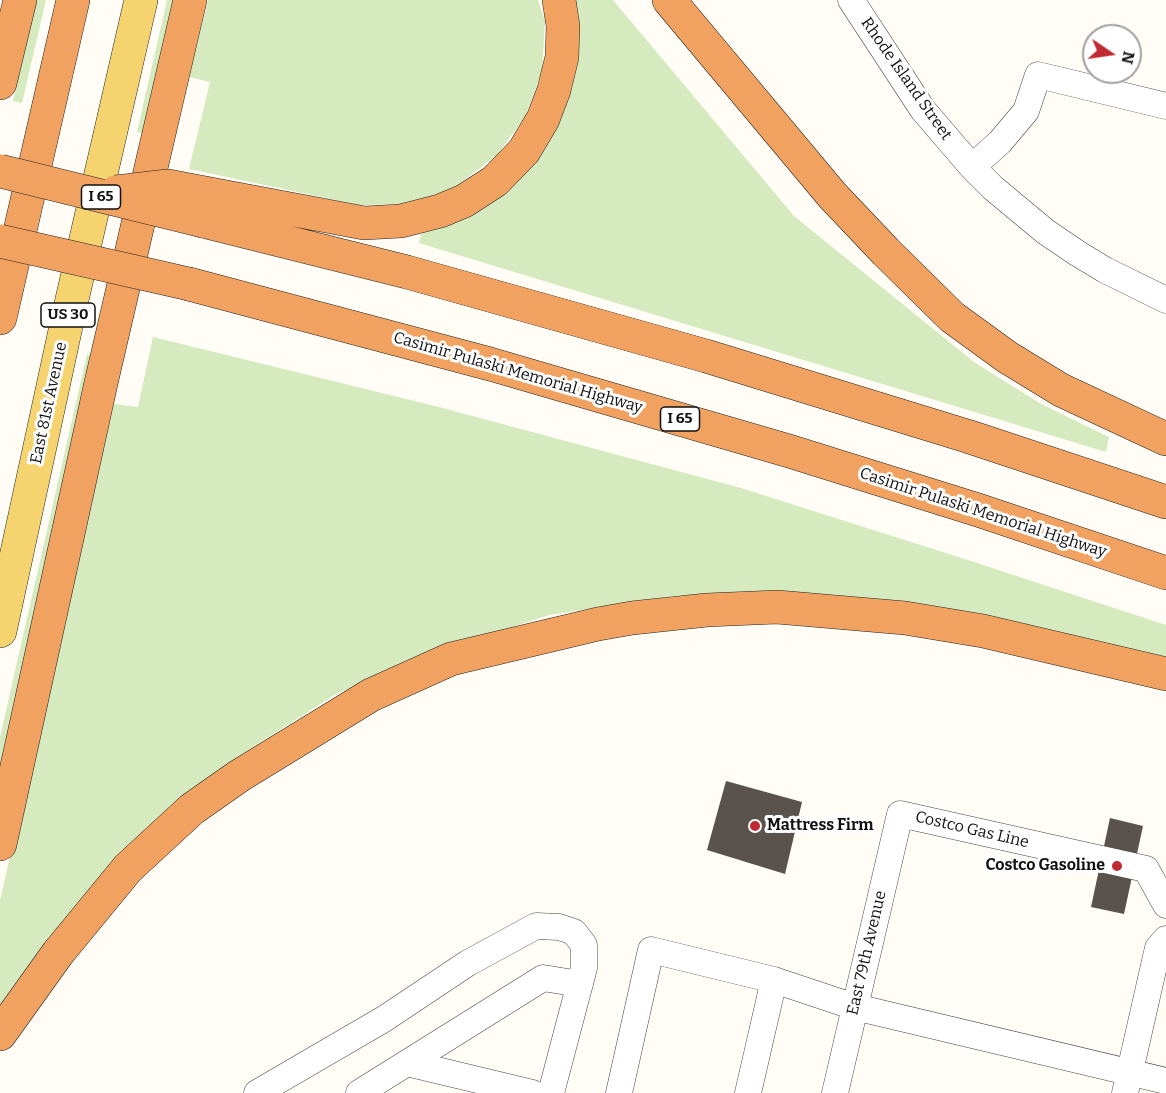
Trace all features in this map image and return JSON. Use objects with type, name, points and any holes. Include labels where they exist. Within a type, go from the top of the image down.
[{"type":"highway","points":[[0,83],[20,0]]},
{"type":"highway","points":[[0,318],[73,0]]},
{"type":"highway","points":[[0,844],[101,383],[190,0]]},
{"type":"highway","points":[[206,207],[364,223],[401,221],[440,211],[464,201],[495,181],[524,151],[543,119],[554,90],[562,57],[559,0]]},
{"type":"highway","points":[[669,0],[832,195],[952,317],[1007,357],[1061,390],[1166,439]]},
{"type":"highway","name":"I 65","points":[[0,171],[91,195],[206,207],[407,272],[706,356],[980,440],[1166,502]]},
{"type":"highway","name":"Casimir Pulaski Memorial Highway","points":[[0,241],[108,264],[490,364],[789,451],[978,510],[1166,573]]},
{"type":"highway","points":[[0,261],[108,264]]},
{"type":"highway","points":[[0,1034],[58,953],[129,868],[192,809],[239,776],[370,695],[451,659],[610,622],[707,610],[777,607],[905,618],[983,631],[1166,674]]},
{"type":"main road","name":"East 81st Avenue","points":[[0,631],[68,317],[141,0]]},
{"type":"street","name":"Rhode Island Street","points":[[851,0],[923,110],[972,167],[1014,207],[1077,253],[1105,270],[1166,300]]},
{"type":"street","points":[[972,167],[1000,142],[1026,111],[1038,75],[1166,106]]},
{"type":"street","name":"Costco Gas Line","points":[[900,814],[1146,869],[1166,905]]},
{"type":"street","name":"East 79th Avenue","points":[[835,1093],[900,814]]},
{"type":"street","points":[[257,1093],[384,1019],[468,963],[536,926],[559,927],[574,932],[584,945],[584,968],[551,1093]]},
{"type":"street","points":[[1127,1083],[1158,948],[1166,939]]},
{"type":"street","points":[[619,1093],[651,950],[774,980],[855,1007],[1127,1083],[1166,1081]]},
{"type":"street","points":[[358,1093],[397,1077],[543,978],[580,984]]},
{"type":"street","points":[[748,1093],[774,980]]},
{"type":"street","points":[[397,1077],[532,1093]]},
{"type":"green space","points":[[36,0],[46,0],[22,103],[13,101]]},
{"type":"green space","points":[[167,0],[178,0],[148,134],[137,132]]},
{"type":"green space","points":[[208,0],[538,0],[545,21],[542,72],[525,117],[497,155],[454,188],[411,204],[359,205],[189,169],[210,82],[189,77]]},
{"type":"green space","points":[[573,0],[613,0],[794,216],[974,362],[1041,404],[1109,437],[1106,452],[419,243],[421,234],[472,213],[512,183]]},
{"type":"green space","points":[[153,337],[439,407],[741,488],[971,561],[1166,625],[1166,662],[785,592],[673,596],[549,615],[451,647],[336,694],[239,756],[151,829],[0,1013],[0,900],[114,404],[138,407]]},
{"type":"green space","points":[[87,354],[97,356],[0,786],[0,737]]},
{"type":"building","name":"Mattress Firm","points":[[726,781],[802,802],[785,874],[707,850]]},
{"type":"building","name":"Costco Gasoline","points":[[1110,818],[1143,826],[1124,914],[1091,907]]},
{"type":"place","name":"Mattress Firm","points":[[755,826]]},
{"type":"place","name":"Costco Gasoline","points":[[1117,866]]}]
